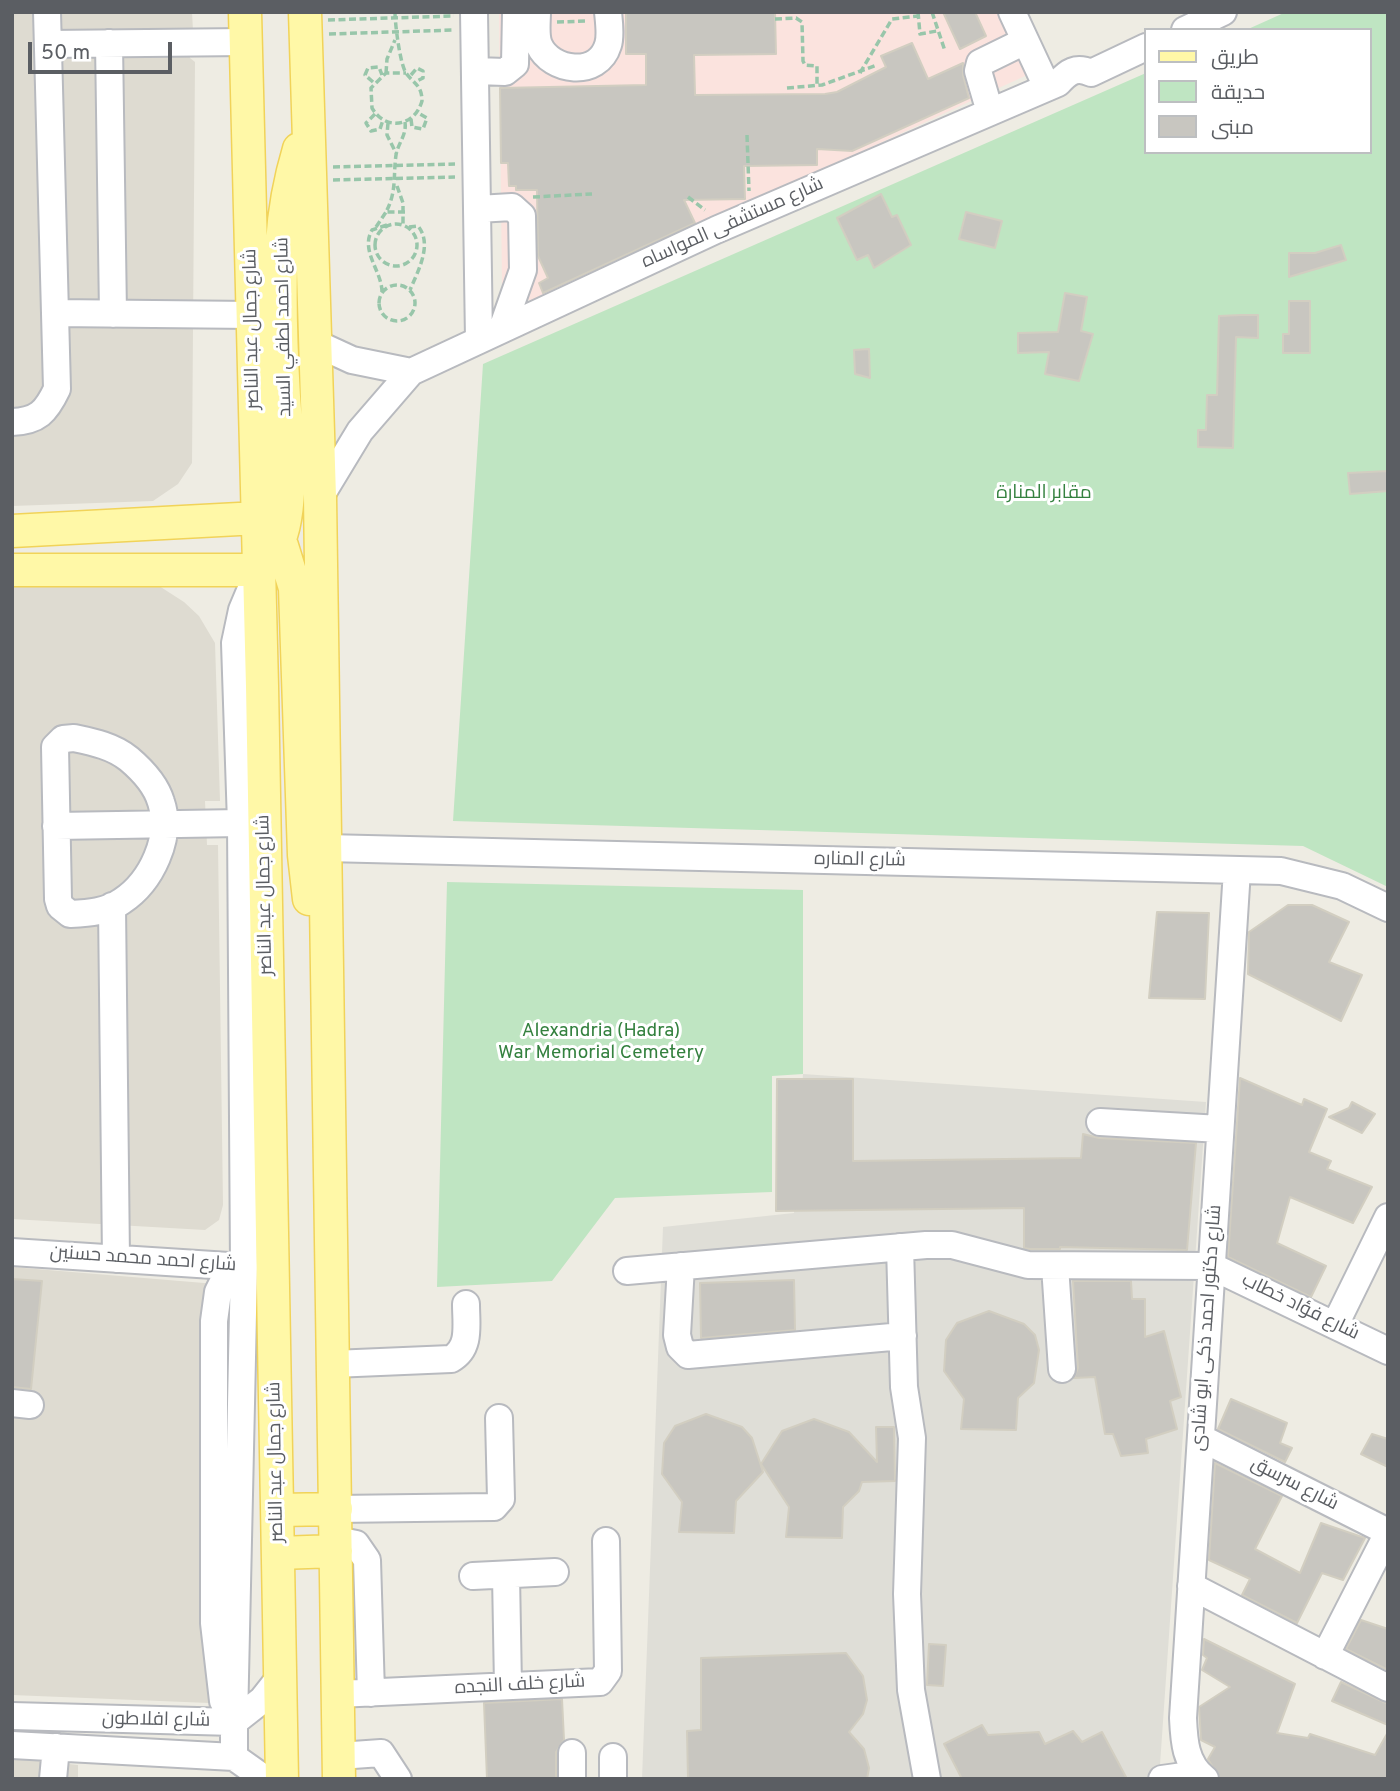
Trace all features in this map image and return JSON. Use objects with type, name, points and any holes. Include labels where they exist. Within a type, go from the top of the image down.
[{"type":"main road","points":[[305,23],[320,497],[339,1768]]},
{"type":"main road","name":"شارع جمال عبد الناصر","points":[[245,27],[258,570],[249,1267],[278,1510],[282,1779]]},
{"type":"main road","name":"شارع احمد لطفي السيد","points":[[258,570],[267,562],[279,541],[286,512],[288,455],[282,355],[282,244],[292,173],[309,116]]},
{"type":"main road","points":[[12,531],[257,518],[279,541],[289,562],[298,613],[306,888],[327,954]]},
{"type":"main road","points":[[12,570],[258,570]]},
{"type":"main road","points":[[278,1510],[336,1533]]},
{"type":"main road","points":[[279,1553],[336,1533]]},
{"type":"street","points":[[12,422],[27,422],[41,416],[57,388],[47,12]]},
{"type":"street","points":[[533,19],[537,41],[543,53],[553,62],[579,68],[602,56],[609,44],[608,12]]},
{"type":"street","points":[[1012,12],[1025,41],[1052,85]]},
{"type":"street","points":[[1184,24],[1223,12]]},
{"type":"street","points":[[475,19],[478,209],[490,334]]},
{"type":"street","points":[[476,71],[511,69],[533,19]]},
{"type":"street","points":[[48,44],[108,43],[245,27]]},
{"type":"street","points":[[990,112],[978,71],[980,63],[1025,41]]},
{"type":"street","points":[[108,43],[113,314]]},
{"type":"street","name":"شارع مستشفى المواساه","points":[[320,497],[360,431],[411,372],[758,213],[1052,85],[1079,88],[1087,82],[1091,73],[1144,48]]},
{"type":"street","points":[[478,209],[518,210],[522,216],[523,270],[490,334]]},
{"type":"street","points":[[55,313],[253,314]]},
{"type":"street","points":[[315,343],[371,366],[411,372]]},
{"type":"street","points":[[258,570],[242,610],[235,643],[249,1267],[218,1292],[214,1321],[214,1610],[220,1693],[224,1706],[235,1719],[234,1757],[265,1779]]},
{"type":"street","points":[[74,738],[102,744],[127,757],[141,771],[162,802],[163,824],[155,864],[141,886],[112,906],[96,912],[70,914],[60,906],[56,826],[55,747],[63,739],[74,738]]},
{"type":"street","points":[[56,826],[241,823]]},
{"type":"street","name":"شارع المناره","points":[[326,848],[1281,871],[1322,879],[1388,908]]},
{"type":"street","name":"شارع دكتور احمد ذكى ابو شادى","points":[[1202,1776],[1184,1748],[1183,1718],[1237,870]]},
{"type":"street","points":[[112,906],[116,1259]]},
{"type":"street","points":[[1100,1122],[1220,1129]]},
{"type":"street","points":[[1335,1325],[1388,1217]]},
{"type":"street","points":[[627,1271],[900,1247],[952,1245],[1000,1260],[1055,1266],[1212,1266]]},
{"type":"street","points":[[900,1247],[904,1387],[912,1438],[907,1594],[911,1690],[927,1779]]},
{"type":"street","name":"شارع احمد محمد حسنين","points":[[12,1252],[249,1267]]},
{"type":"street","points":[[681,1266],[677,1335],[680,1347],[688,1354],[903,1336]]},
{"type":"street","points":[[1055,1266],[1062,1369]]},
{"type":"street","name":"شارع فؤاد خطاب","points":[[1212,1266],[1388,1351]]},
{"type":"street","points":[[333,1364],[451,1359],[465,1346],[466,1304]]},
{"type":"street","points":[[336,1533],[494,1507],[501,1499],[499,1418]]},
{"type":"street","name":"شارع سرسق","points":[[1201,1438],[1388,1532]]},
{"type":"street","points":[[1325,1656],[1388,1532]]},
{"type":"street","points":[[336,1533],[356,1544],[367,1560],[371,1693]]},
{"type":"street","name":"شارع خلف النجده","points":[[337,1694],[600,1682],[606,1675],[606,1541]]},
{"type":"street","points":[[473,1576],[555,1572]]},
{"type":"street","points":[[506,1575],[508,1686]]},
{"type":"street","points":[[1191,1587],[1388,1688]]},
{"type":"street","name":"شارع افلاطون","points":[[12,1716],[74,1719],[235,1719],[262,1700],[281,1676]]},
{"type":"street","points":[[53,1779],[74,1719]]},
{"type":"street","name":"شارع افلاطون","points":[[12,1745],[234,1757]]},
{"type":"street","points":[[339,1768],[381,1753],[398,1779]]},
{"type":"street","points":[[1162,1779],[1202,1776]]},
{"type":"path","points":[[932,12],[945,51]]},
{"type":"path","points":[[860,73],[892,19],[918,14],[920,34],[937,31]]},
{"type":"path","points":[[395,15],[395,40],[405,73]]},
{"type":"path","points":[[305,23],[395,15],[475,19]]},
{"type":"path","points":[[775,19],[796,18],[802,22],[803,61],[805,65],[817,66],[817,85]]},
{"type":"path","points":[[305,23],[395,32],[475,19]]},
{"type":"path","points":[[533,19],[581,22]]},
{"type":"path","points":[[374,83],[365,75],[368,68],[375,66],[384,74],[405,73],[411,76],[417,81],[422,101],[417,113],[405,122],[388,123],[375,114],[370,102],[374,83],[384,74],[395,40]]},
{"type":"path","points":[[787,88],[817,85],[860,73],[877,65]]},
{"type":"path","points":[[411,76],[414,69],[423,71],[423,78],[417,81]]},
{"type":"path","points":[[406,131],[423,129],[427,122],[424,115],[417,113]]},
{"type":"path","points":[[375,114],[370,115],[366,123],[371,131],[380,129],[387,132]]},
{"type":"path","points":[[411,119],[415,129]]},
{"type":"path","points":[[380,129],[383,120]]},
{"type":"path","points":[[396,153],[406,131],[405,122]]},
{"type":"path","points":[[388,123],[387,132],[396,153],[396,186],[406,226],[415,234],[418,249],[410,262],[397,267],[383,262],[375,250],[377,235],[389,225]]},
{"type":"path","points":[[747,135],[746,172],[758,213]]},
{"type":"path","points":[[310,174],[396,165],[477,170]]},
{"type":"path","points":[[310,174],[396,178],[477,170]]},
{"type":"path","points":[[382,294],[390,286],[397,285],[410,290],[414,296],[414,310],[410,316],[397,321],[384,316],[381,310],[379,273],[368,250],[369,234],[386,212],[396,186]]},
{"type":"path","points":[[518,210],[537,196],[592,194]]},
{"type":"path","points":[[386,212],[404,212]]},
{"type":"path","points":[[396,212],[396,224]]},
{"type":"path","points":[[376,227],[396,224],[418,226],[425,239],[423,258],[410,290]]},
{"type":"shaded area","points":[[12,12],[192,12],[190,58],[195,62],[192,463],[178,484],[153,501],[12,506]]},
{"type":"shaded area","points":[[499,12],[999,12],[1027,75],[535,303],[502,286]]},
{"type":"shaded area","points":[[131,581],[156,584],[184,602],[199,616],[215,643],[220,801],[205,801],[207,845],[218,845],[223,1205],[219,1220],[205,1230],[12,1219],[12,587]]},
{"type":"shaded area","points":[[803,1074],[1206,1102],[1159,1779],[642,1779],[663,1227],[794,1213]]},
{"type":"shaded area","points":[[12,1267],[228,1285],[234,1704],[12,1695]]},
{"type":"shaded area","points":[[12,1758],[78,1765],[78,1779],[12,1779]]},
{"type":"green space","name":"مقابر المنارة","points":[[1286,12],[1388,12],[1388,887],[1303,846],[453,821],[483,364],[1144,74],[1144,154],[1372,154],[1372,28],[1250,28]]},
{"type":"green space","name":"Alexandria (Hadra) War Memorial Cemetery","points":[[447,882],[803,890],[803,1074],[772,1076],[772,1192],[615,1198],[552,1281],[437,1287]]},
{"type":"building","points":[[626,12],[775,12],[776,54],[694,55],[695,95],[837,92],[886,67],[881,56],[912,43],[928,79],[963,63],[969,98],[852,151],[817,149],[817,165],[744,166],[745,199],[684,200],[695,223],[543,293],[539,283],[548,278],[538,256],[537,190],[516,190],[516,186],[509,186],[508,163],[501,163],[500,88],[646,85],[646,54],[626,54]]},
{"type":"building","points":[[943,12],[975,12],[986,36],[960,49]]},
{"type":"building","points":[[881,194],[892,217],[897,215],[911,245],[874,268],[868,255],[857,260],[837,218]]},
{"type":"building","points":[[966,212],[1002,221],[995,248],[959,239]]},
{"type":"building","points":[[1341,245],[1346,260],[1289,277],[1289,253],[1315,253]]},
{"type":"building","points":[[1065,293],[1087,297],[1081,331],[1093,334],[1079,381],[1045,374],[1049,352],[1018,353],[1018,333],[1058,332]]},
{"type":"building","points":[[1289,301],[1310,301],[1310,353],[1283,353],[1283,334],[1289,334]]},
{"type":"building","points":[[1258,315],[1258,338],[1236,337],[1233,448],[1198,447],[1198,430],[1206,430],[1207,395],[1217,395],[1219,316]]},
{"type":"building","points":[[869,349],[870,378],[855,374],[854,350]]},
{"type":"building","points":[[1388,471],[1388,491],[1350,494],[1348,473]]},
{"type":"building","points":[[1288,905],[1312,905],[1349,922],[1329,962],[1362,975],[1341,1021],[1248,974],[1249,932]]},
{"type":"building","points":[[1157,912],[1209,913],[1205,999],[1149,998]]},
{"type":"building","points":[[1240,1078],[1302,1105],[1304,1099],[1327,1109],[1309,1152],[1331,1161],[1327,1169],[1372,1187],[1353,1223],[1290,1197],[1277,1243],[1326,1266],[1311,1297],[1228,1257]]},
{"type":"building","points":[[777,1079],[853,1079],[853,1161],[1081,1158],[1083,1134],[1099,1138],[1196,1143],[1187,1250],[1024,1248],[1024,1208],[776,1211]]},
{"type":"building","points":[[1352,1102],[1375,1114],[1362,1133],[1329,1117],[1349,1108]]},
{"type":"building","points":[[12,1279],[42,1281],[31,1389],[12,1387]]},
{"type":"building","points":[[794,1280],[795,1330],[701,1338],[700,1283]]},
{"type":"building","points":[[1073,1281],[1131,1281],[1132,1299],[1145,1299],[1145,1337],[1164,1331],[1181,1397],[1170,1401],[1177,1429],[1146,1439],[1148,1453],[1121,1456],[1113,1434],[1105,1434],[1095,1377],[1074,1378],[1078,1368]]},
{"type":"building","points":[[989,1311],[1024,1324],[1035,1335],[1039,1350],[1034,1383],[1018,1398],[1016,1430],[961,1429],[964,1399],[944,1371],[946,1340],[957,1323]]},
{"type":"building","points":[[1231,1399],[1287,1423],[1280,1443],[1292,1448],[1285,1462],[1218,1429]]},
{"type":"building","points":[[706,1414],[742,1427],[752,1438],[763,1472],[736,1501],[734,1533],[679,1532],[682,1502],[662,1474],[664,1443],[675,1426]]},
{"type":"building","points":[[814,1419],[849,1432],[877,1462],[876,1427],[894,1427],[895,1481],[862,1482],[859,1491],[843,1507],[842,1538],[786,1537],[789,1507],[761,1464],[782,1431]]},
{"type":"building","points":[[1372,1434],[1388,1439],[1388,1467],[1361,1454]]},
{"type":"building","points":[[1215,1463],[1282,1496],[1255,1549],[1300,1573],[1321,1523],[1365,1538],[1343,1580],[1322,1573],[1297,1623],[1242,1595],[1250,1579],[1209,1560]]},
{"type":"building","points":[[1361,1620],[1388,1629],[1388,1670],[1346,1649]]},
{"type":"building","points":[[1204,1639],[1295,1684],[1277,1733],[1308,1738],[1310,1734],[1375,1755],[1388,1732],[1388,1779],[1220,1779],[1208,1759],[1215,1747],[1201,1740],[1199,1707],[1230,1687],[1202,1670],[1207,1658],[1203,1655]]},
{"type":"building","points":[[929,1644],[946,1645],[943,1686],[927,1685]]},
{"type":"building","points":[[846,1653],[863,1676],[867,1700],[863,1714],[849,1732],[864,1749],[869,1768],[867,1779],[688,1779],[687,1731],[701,1730],[701,1658]]},
{"type":"building","points":[[1341,1682],[1388,1704],[1388,1725],[1332,1701]]},
{"type":"building","points":[[562,1699],[564,1740],[556,1752],[556,1779],[487,1779],[484,1703]]},
{"type":"building","points":[[982,1725],[988,1735],[1039,1732],[1045,1744],[1073,1731],[1082,1742],[1102,1732],[1127,1779],[962,1779],[944,1744]]}]
